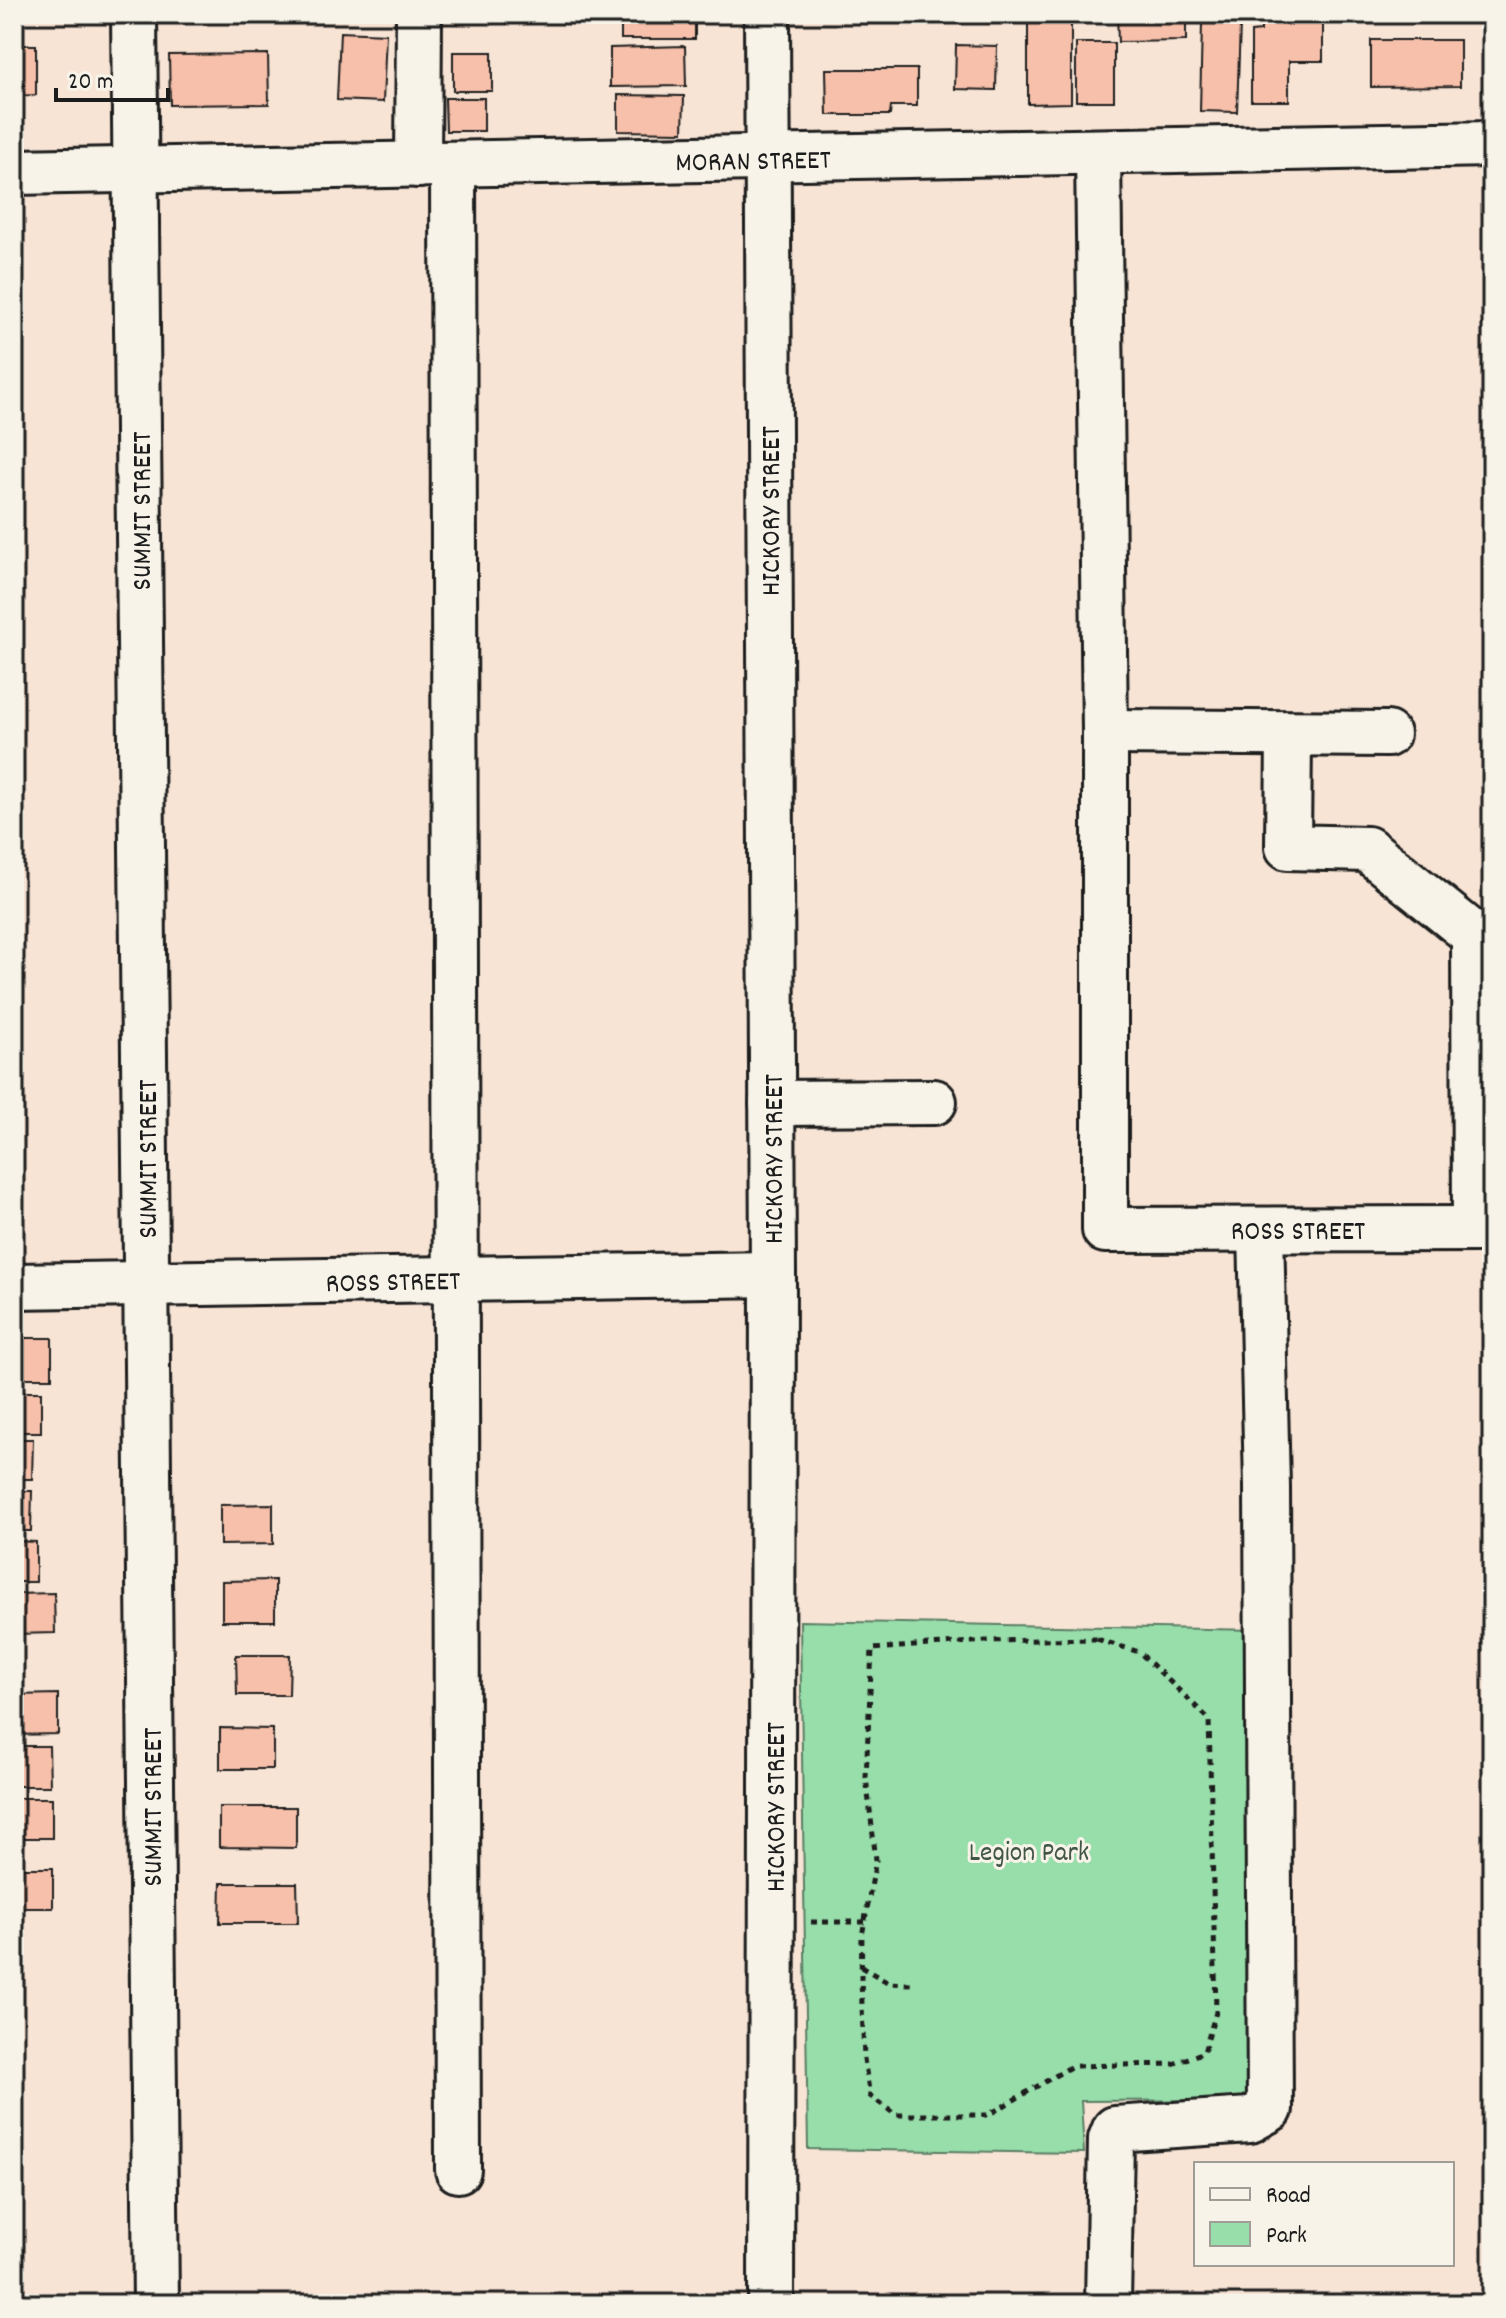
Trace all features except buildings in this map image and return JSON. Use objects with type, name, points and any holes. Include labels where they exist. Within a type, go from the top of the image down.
[{"type":"street","name":"SUMMIT STREET","points":[[134,14],[138,171],[156,2304]]},
{"type":"street","points":[[419,14],[435,165],[454,1279],[458,2170]]},
{"type":"street","name":"HICKORY STREET","points":[[767,14],[773,1274],[771,2304]]},
{"type":"street","name":"MORAN STREET","points":[[14,172],[1492,144]]},
{"type":"street","points":[[1098,152],[1105,732],[1387,734]]},
{"type":"street","name":"ROSS STREET","points":[[1105,732],[1105,1230],[1483,1229]]},
{"type":"street","points":[[1289,734],[1288,847],[1367,849],[1483,935],[1483,1229]]},
{"type":"street","points":[[772,1103],[934,1102]]},
{"type":"street","points":[[1108,2304],[1111,2139],[1115,2129],[1250,2120],[1270,2109],[1267,1487],[1261,1230]]},
{"type":"street","name":"ROSS STREET","points":[[14,1286],[773,1274]]},
{"type":"path","points":[[1097,1639],[1139,1652],[1209,1719],[1216,2012],[1204,2052],[1173,2064],[1072,2066],[988,2115],[896,2115],[870,2096],[864,2059],[861,1967],[866,1922],[876,1860],[866,1777],[872,1649],[986,1641],[1097,1639]]},
{"type":"path","points":[[774,1923],[866,1922]]},
{"type":"path","points":[[861,1967],[889,1983],[913,1984]]},
{"type":"green space","name":"Legion Park","points":[[800,1621],[1256,1630],[1250,2100],[1081,2101],[1084,2153],[808,2149]]}]
